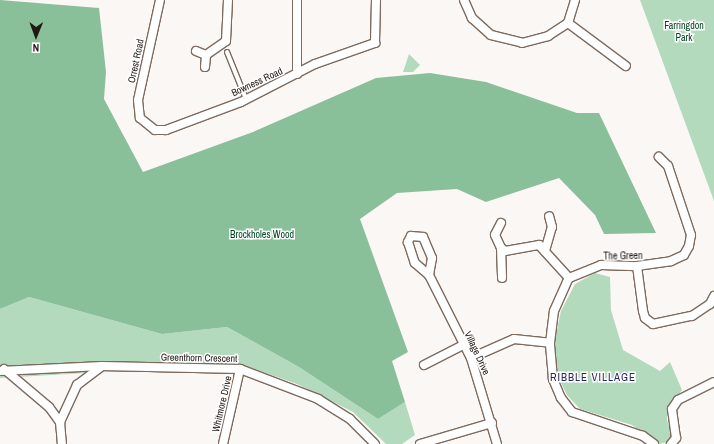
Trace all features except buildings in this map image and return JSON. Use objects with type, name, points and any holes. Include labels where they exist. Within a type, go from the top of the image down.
[{"type":"street","name":"Orrest Road","points":[[146,125],[140,118],[138,100],[160,0]]},
{"type":"street","points":[[206,55],[226,41],[228,0]]},
{"type":"street","points":[[297,0],[297,74]]},
{"type":"street","name":"Bowness Road","points":[[146,125],[166,130],[246,99],[297,74],[375,43],[376,0]]},
{"type":"street","points":[[464,0],[481,28],[506,41],[536,41],[568,23],[576,0]]},
{"type":"street","points":[[568,23],[626,66]]},
{"type":"street","points":[[196,51],[206,55]]},
{"type":"street","points":[[205,67],[206,55]]},
{"type":"street","name":"The Green","points":[[569,278],[601,265],[637,266],[671,261],[684,255],[689,246],[691,235],[668,166],[659,157]]},
{"type":"street","points":[[545,251],[552,227],[549,216]]},
{"type":"street","points":[[501,223],[495,235],[501,248],[502,278]]},
{"type":"street","name":"Village Drive","points":[[429,275],[432,258],[423,236],[411,236],[408,242],[415,263],[429,275],[463,345],[471,358],[492,423],[497,444]]},
{"type":"street","points":[[501,248],[505,251],[539,245],[569,278],[554,311],[550,343],[553,379],[560,398],[572,412],[623,428],[652,444]]},
{"type":"street","points":[[637,266],[643,311],[645,318],[653,324],[692,316],[710,304],[714,296]]},
{"type":"street","points":[[471,358],[514,339],[550,343]]},
{"type":"street","points":[[424,365],[463,345]]},
{"type":"street","points":[[62,444],[60,422],[77,385],[102,366]]},
{"type":"street","name":"Greenthorn Crescent","points":[[2,370],[102,366],[240,369],[318,399],[350,420],[375,444]]},
{"type":"street","name":"Whitmore Drive","points":[[223,444],[240,369]]},
{"type":"street","points":[[2,370],[49,407],[60,422]]},
{"type":"street","points":[[671,444],[676,438],[672,409],[678,400],[714,382]]},
{"type":"street","points":[[425,443],[492,423]]},
{"type":"lane","points":[[227,52],[246,99]]},
{"type":"green space","name":"Brockholes Wood","points":[[0,0],[99,8],[106,72],[104,99],[143,172],[253,132],[376,78],[430,73],[486,82],[577,113],[599,113],[656,233],[604,234],[595,215],[559,178],[486,202],[457,189],[397,193],[360,219],[408,352],[392,361],[405,402],[378,419],[299,367],[227,327],[162,334],[29,297],[0,309]]},
{"type":"green space","name":"Farringdon Park","points":[[640,0],[714,0],[714,201]]},
{"type":"green space","points":[[409,54],[420,65],[413,72],[403,72]]},
{"type":"green space","points":[[595,273],[610,277],[611,310],[623,350],[660,371],[670,362],[682,390],[667,411],[667,421],[674,436],[669,442],[658,444],[632,425],[580,409],[567,395],[557,375],[554,344],[561,311],[575,284]]},
{"type":"green space","points":[[29,297],[162,334],[227,327],[299,367],[378,419],[405,402],[415,435],[402,444],[386,444],[353,412],[297,384],[240,364],[0,378],[0,309]]},
{"type":"district","name":"RIBBLE VILLAGE","points":[[593,377]]}]
